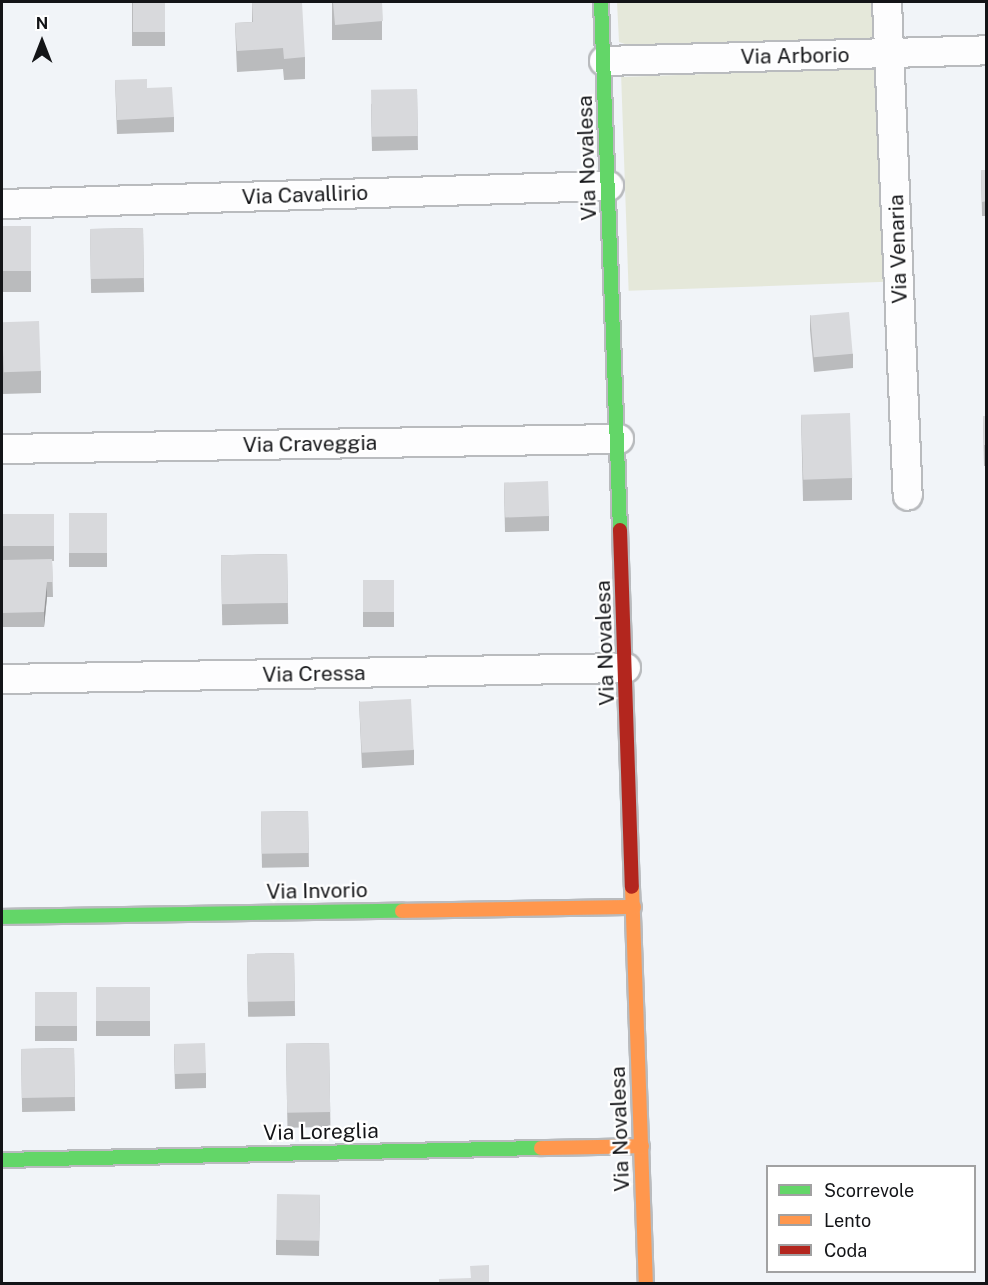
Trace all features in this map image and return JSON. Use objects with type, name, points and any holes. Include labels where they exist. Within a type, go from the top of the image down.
[{"type":"street","name":"Via Novalesa","points":[[601,2],[619,439],[646,1284]]},
{"type":"street","name":"Via Venaria","points":[[887,2],[908,496]]},
{"type":"street","name":"Via Arborio","points":[[604,61],[987,50]]},
{"type":"street","name":"Via Cavallirio","points":[[2,204],[609,186]]},
{"type":"street","name":"Via Craveggia","points":[[2,449],[619,439]]},
{"type":"street","name":"Via Cressa","points":[[2,679],[626,668]]},
{"type":"street","name":"Via Invorio","points":[[2,917],[634,907]]},
{"type":"street","name":"Via Loreglia","points":[[2,1160],[642,1146]]},
{"type":"shaded area","points":[[617,2],[879,2],[875,43],[631,46],[619,42]]},
{"type":"shaded area","points":[[879,68],[886,282],[629,291],[621,77]]},
{"type":"building","points":[[133,2],[165,2],[165,32],[133,32]]},
{"type":"building","points":[[252,2],[302,2],[305,57],[284,59],[283,48],[237,51],[235,23],[253,22]]},
{"type":"building","points":[[333,2],[382,2],[383,21],[335,25]]},
{"type":"building","points":[[147,79],[147,88],[172,87],[174,117],[117,120],[115,80]]},
{"type":"building","points":[[417,89],[418,136],[372,137],[371,90]]},
{"type":"building","points":[[981,170],[987,170],[987,201],[982,202]]},
{"type":"building","points":[[2,226],[31,226],[31,271],[2,271]]},
{"type":"building","points":[[143,228],[144,278],[91,279],[90,229]]},
{"type":"building","points":[[849,312],[853,354],[814,357],[810,315]]},
{"type":"building","points":[[39,321],[41,371],[4,372],[2,322]]},
{"type":"building","points":[[850,413],[852,478],[803,480],[801,415]]},
{"type":"building","points":[[983,416],[987,416],[987,445],[984,445]]},
{"type":"building","points":[[548,481],[549,516],[505,518],[504,483]]},
{"type":"building","points":[[69,513],[107,513],[107,553],[69,553]]},
{"type":"building","points":[[2,514],[54,514],[54,546],[2,546]]},
{"type":"building","points":[[287,554],[288,603],[222,604],[221,555]]},
{"type":"building","points":[[52,559],[53,582],[47,582],[44,612],[2,613],[2,560]]},
{"type":"building","points":[[363,580],[394,580],[394,612],[363,612]]},
{"type":"building","points":[[411,699],[414,750],[362,753],[359,702]]},
{"type":"building","points":[[308,811],[309,853],[262,854],[261,812]]},
{"type":"building","points":[[294,953],[295,1001],[248,1002],[247,954]]},
{"type":"building","points":[[96,987],[150,987],[150,1021],[96,1021]]},
{"type":"building","points":[[35,992],[77,992],[77,1026],[35,1026]]},
{"type":"building","points":[[205,1043],[206,1073],[175,1074],[174,1044]]},
{"type":"building","points":[[329,1043],[330,1112],[287,1113],[286,1044]]},
{"type":"building","points":[[74,1048],[75,1097],[22,1098],[21,1049]]},
{"type":"building","points":[[277,1194],[320,1195],[319,1241],[276,1240]]},
{"type":"building","points":[[489,1265],[489,1284],[439,1284],[439,1279],[471,1278],[470,1266]]},
{"type":"traffic: fast","points":[[601,2],[620,530]]},
{"type":"traffic: fast","points":[[2,917],[402,911]]},
{"type":"traffic: fast","points":[[2,1160],[541,1148]]},
{"type":"traffic: slow","points":[[632,887],[646,1284]]},
{"type":"traffic: slow","points":[[402,911],[634,907]]},
{"type":"traffic: slow","points":[[541,1148],[642,1146]]},
{"type":"traffic: jam","points":[[620,530],[632,887]]}]
